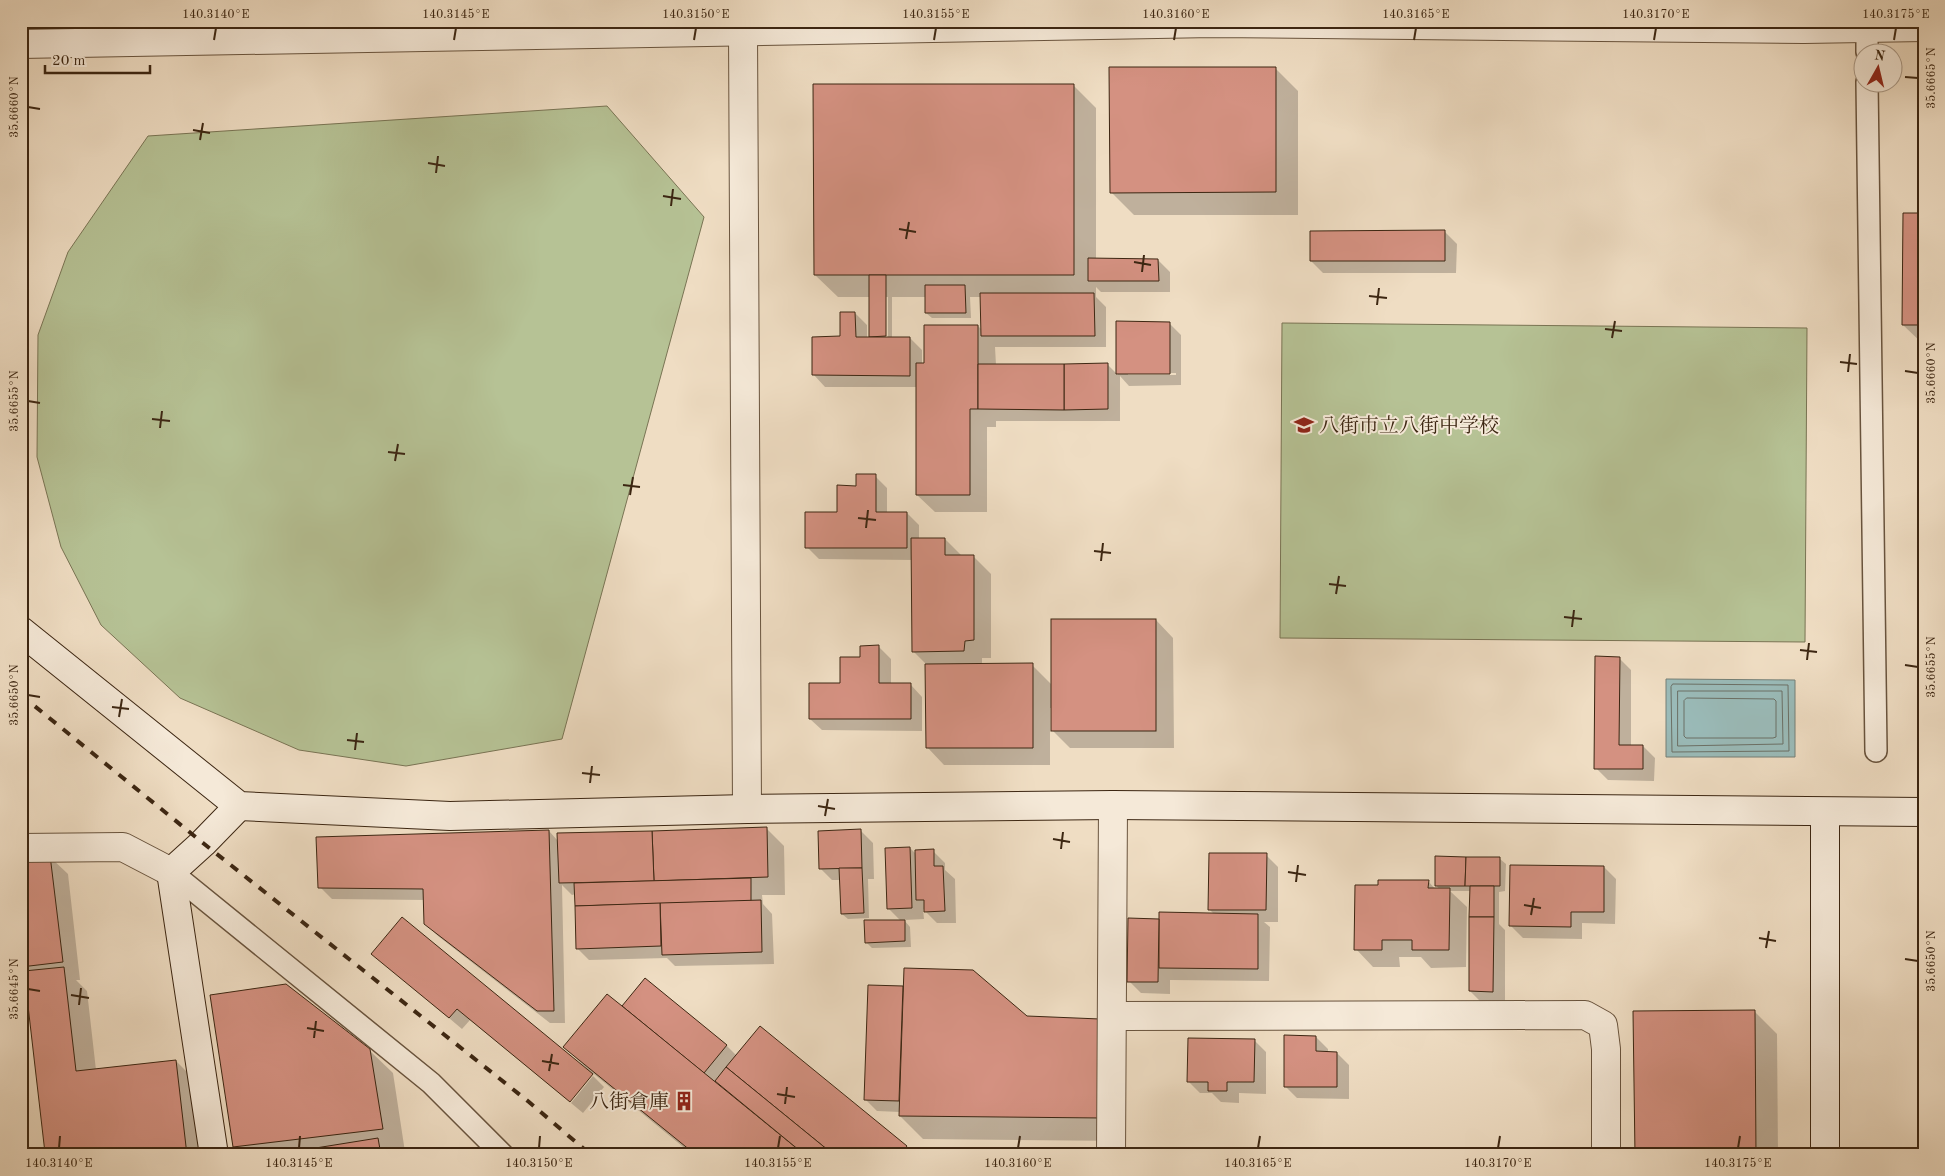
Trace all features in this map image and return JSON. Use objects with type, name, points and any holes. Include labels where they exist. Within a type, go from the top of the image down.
[{"type":"street","points":[[21,44],[322,30],[742,32],[1012,24],[1213,22],[1805,25],[1867,40],[1924,27]]},
{"type":"street","points":[[742,32],[746,809]]},
{"type":"street","points":[[21,631],[239,806],[450,816],[746,809],[1113,805],[1924,812]]},
{"type":"street","points":[[1111,1155],[1113,805]]},
{"type":"street","points":[[171,872],[239,806]]},
{"type":"street","points":[[1825,812],[1825,1155]]},
{"type":"street","points":[[21,848],[123,847],[171,872]]},
{"type":"street","points":[[171,872],[214,1155]]},
{"type":"street","points":[[1112,1016],[1585,1015],[1603,1025],[1606,1049],[1606,1155]]},
{"type":"lane","points":[[1867,92],[1876,751]]},
{"type":"lane","points":[[171,872],[431,1083],[503,1155]]},
{"type":"green space","points":[[607,106],[704,217],[562,739],[406,766],[299,750],[180,698],[101,625],[61,547],[37,457],[38,335],[68,252],[148,136]]},
{"type":"green space","points":[[1282,323],[1807,328],[1805,642],[1280,638]]},
{"type":"water","points":[[1666,679],[1795,680],[1795,757],[1666,757]]},
{"type":"building","points":[[1109,67],[1276,67],[1276,192],[1110,193]]},
{"type":"building","points":[[813,84],[1074,84],[1074,275],[814,275]]},
{"type":"building","points":[[1903,213],[1924,213],[1924,325],[1902,325]]},
{"type":"building","points":[[1445,230],[1445,261],[1310,261],[1310,231]]},
{"type":"building","points":[[1088,258],[1158,259],[1159,281],[1088,281]]},
{"type":"building","points":[[869,275],[886,275],[886,336],[869,337]]},
{"type":"building","points":[[925,285],[965,285],[966,313],[925,313]]},
{"type":"building","points":[[980,293],[1094,293],[1095,336],[981,336]]},
{"type":"building","points":[[840,312],[855,312],[856,337],[910,337],[910,376],[812,375],[812,337],[840,336]]},
{"type":"building","points":[[1116,321],[1170,322],[1170,374],[1116,374]]},
{"type":"building","points":[[924,325],[978,325],[978,409],[970,409],[970,495],[916,495],[916,363],[924,363]]},
{"type":"building","points":[[1108,363],[1108,409],[1064,410],[1064,364]]},
{"type":"building","points":[[978,364],[1064,364],[1064,410],[978,409]]},
{"type":"building","points":[[1919,433],[1924,433],[1924,507],[1919,507]]},
{"type":"building","points":[[856,474],[876,474],[876,512],[907,512],[907,548],[805,548],[805,512],[837,512],[837,485],[856,486]]},
{"type":"building","points":[[911,538],[945,538],[945,555],[974,555],[974,640],[965,641],[964,651],[912,652]]},
{"type":"building","points":[[1051,619],[1156,619],[1156,731],[1051,731]]},
{"type":"building","points":[[879,645],[879,683],[911,683],[911,719],[809,719],[809,683],[840,683],[840,657],[860,657],[860,646]]},
{"type":"building","points":[[1595,656],[1620,657],[1619,745],[1643,745],[1643,769],[1594,769]]},
{"type":"building","points":[[1033,663],[1033,748],[926,748],[925,664]]},
{"type":"building","points":[[767,827],[768,877],[654,881],[652,831]]},
{"type":"building","points":[[861,829],[862,868],[819,869],[818,831]]},
{"type":"building","points":[[549,830],[554,1011],[537,1011],[424,924],[423,889],[318,888],[316,837]]},
{"type":"building","points":[[652,831],[654,881],[559,883],[557,833]]},
{"type":"building","points":[[910,847],[912,908],[887,909],[885,848]]},
{"type":"building","points":[[934,849],[934,866],[943,866],[945,911],[924,912],[924,900],[916,900],[915,850]]},
{"type":"building","points":[[1209,853],[1267,853],[1266,910],[1208,910]]},
{"type":"building","points":[[50,855],[63,962],[21,967],[21,859]]},
{"type":"building","points":[[1435,856],[1466,857],[1465,886],[1435,886]]},
{"type":"building","points":[[1466,857],[1500,857],[1500,886],[1465,886]]},
{"type":"building","points":[[1510,865],[1604,866],[1604,912],[1571,912],[1571,927],[1509,926]]},
{"type":"building","points":[[839,868],[862,868],[864,913],[841,914]]},
{"type":"building","points":[[751,878],[751,901],[575,906],[574,883]]},
{"type":"building","points":[[1378,880],[1429,880],[1428,888],[1450,888],[1449,950],[1412,950],[1412,940],[1382,940],[1382,950],[1354,950],[1355,885],[1378,885]]},
{"type":"building","points":[[1470,886],[1494,886],[1494,917],[1469,917]]},
{"type":"building","points":[[761,900],[762,952],[662,955],[660,903]]},
{"type":"building","points":[[660,903],[661,946],[576,949],[575,906]]},
{"type":"building","points":[[1159,912],[1258,914],[1258,969],[1159,968]]},
{"type":"building","points":[[402,917],[593,1074],[570,1102],[457,1009],[449,1018],[371,954]]},
{"type":"building","points":[[1469,917],[1494,917],[1493,992],[1469,991]]},
{"type":"building","points":[[1128,918],[1159,919],[1158,982],[1127,982]]},
{"type":"building","points":[[864,920],[905,920],[905,941],[865,943]]},
{"type":"building","points":[[64,967],[76,1071],[176,1060],[187,1155],[76,1155],[75,1150],[45,1153],[24,971]]},
{"type":"building","points":[[904,968],[973,970],[1027,1016],[1100,1019],[1102,1118],[899,1116]]},
{"type":"building","points":[[645,978],[727,1045],[704,1073],[622,1006]]},
{"type":"building","points":[[286,984],[370,1049],[383,1129],[233,1147],[210,995]]},
{"type":"building","points":[[868,985],[903,986],[899,1101],[864,1100]]},
{"type":"building","name":"八街倉庫","points":[[607,994],[805,1155],[696,1155],[563,1047]]},
{"type":"building","points":[[1755,1010],[1756,1155],[1635,1155],[1633,1011]]},
{"type":"building","points":[[760,1026],[907,1146],[900,1155],[834,1155],[726,1067]]},
{"type":"building","points":[[1284,1035],[1316,1036],[1316,1051],[1337,1052],[1337,1087],[1284,1087]]},
{"type":"building","points":[[1188,1038],[1255,1039],[1254,1082],[1227,1082],[1227,1091],[1208,1091],[1208,1082],[1187,1082]]},
{"type":"building","points":[[726,1067],[834,1155],[805,1155],[715,1081]]},
{"type":"building","points":[[378,1138],[381,1155],[298,1155],[297,1151]]},
{"type":"railway","points":[[21,695],[203,843],[529,1102],[591,1155]]},
{"type":"place","name":"八街市立八街中学校","points":[[1304,425]]},
{"type":"place","name":"八街倉庫","points":[[684,1101]]}]
